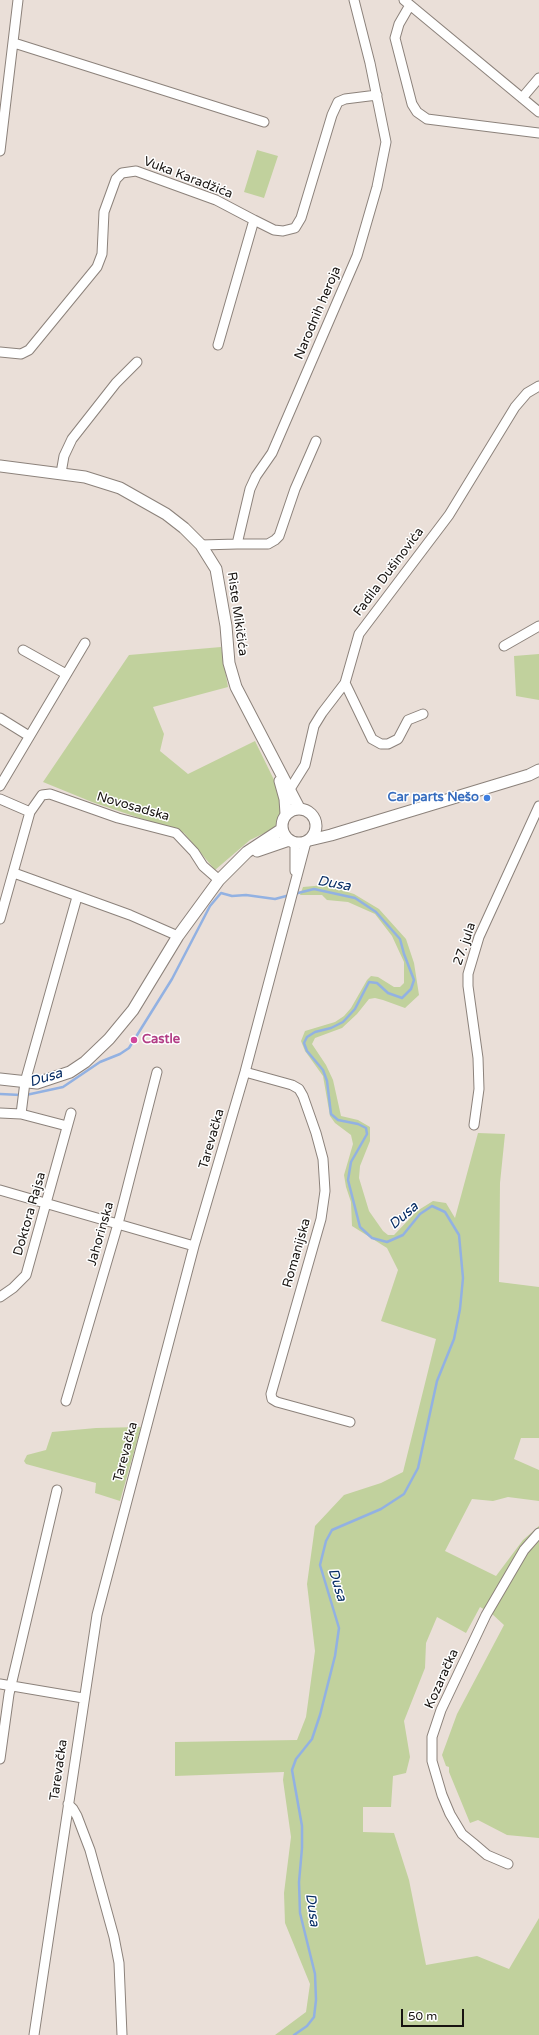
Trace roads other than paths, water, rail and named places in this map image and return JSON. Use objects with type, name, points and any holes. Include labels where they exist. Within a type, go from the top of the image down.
[{"type":"main road","name":"Riste Mikičića","points":[[0,466],[85,477],[126,491],[166,514],[184,528],[201,545],[216,569],[226,626],[230,663],[236,687],[299,808]]},
{"type":"main road","name":"Riste Mikičića","points":[[275,760],[285,799],[286,814]]},
{"type":"main road","points":[[237,861],[271,845],[332,836],[353,827],[529,775],[539,770]]},
{"type":"main road","points":[[282,829],[282,822],[286,814],[299,808],[310,812],[319,825],[331,828],[353,827]]},
{"type":"main road","points":[[300,841],[316,832],[316,822]]},
{"type":"main road","points":[[282,829],[300,841]]},
{"type":"main road","points":[[0,1079],[24,1085],[38,1083],[70,1072],[100,1049],[133,1010],[178,936],[219,880],[237,861],[253,848],[282,829]]},
{"type":"street","points":[[0,151],[18,0]]},
{"type":"street","name":"Narodnih heroja","points":[[237,544],[250,489],[256,476],[272,453],[357,256],[377,187],[386,142],[366,46],[354,0]]},
{"type":"street","points":[[539,112],[407,2],[398,24],[395,38],[412,104],[417,112],[427,119],[539,133]]},
{"type":"street","points":[[14,43],[264,122]]},
{"type":"street","points":[[522,98],[539,78]]},
{"type":"street","points":[[218,345],[254,220],[274,230],[283,231],[295,228],[301,218],[332,115],[338,102],[345,99],[377,95]]},
{"type":"street","name":"Vuka Karadžića","points":[[0,352],[21,354],[29,350],[97,267],[102,254],[104,212],[116,180],[122,173],[136,171],[216,200],[254,220]]},
{"type":"street","points":[[61,473],[64,456],[72,439],[116,384],[137,362]]},
{"type":"street","name":"Fadila Dušinovića","points":[[290,789],[305,765],[314,726],[345,683],[359,634],[448,515],[515,407],[527,392],[539,386]]},
{"type":"street","points":[[201,545],[268,544],[275,540],[279,536],[295,489],[316,441]]},
{"type":"street","points":[[504,646],[539,626]]},
{"type":"street","points":[[0,786],[85,643]]},
{"type":"street","points":[[23,650],[66,674]]},
{"type":"street","points":[[345,683],[372,739],[380,744],[388,744],[398,739],[408,720],[423,714]]},
{"type":"street","points":[[0,718],[29,736]]},
{"type":"street","name":"Novosadska","points":[[0,919],[30,812],[42,795],[50,794],[118,818],[176,833],[194,852],[203,866],[219,880]]},
{"type":"street","points":[[0,799],[30,812]]},
{"type":"street","name":"27. jula","points":[[474,1125],[479,1089],[468,974],[480,937],[539,806]]},
{"type":"street","name":"Tarevačka","points":[[34,2035],[83,1698],[97,1615],[194,1246],[245,1072],[291,894],[300,841]]},
{"type":"street","points":[[14,873],[130,915],[178,936]]},
{"type":"street","points":[[22,1111],[24,1085],[77,897]]},
{"type":"street","name":"Jahorinska","points":[[66,1401],[118,1224],[156,1072]]},
{"type":"street","name":"Romanijska","points":[[245,1072],[299,1088],[316,1133],[324,1172],[325,1191],[321,1219],[271,1394],[272,1399],[277,1402],[350,1422]]},
{"type":"street","points":[[0,1113],[22,1111],[67,1126]]},
{"type":"street","name":"Doktora Rajsa","points":[[0,1297],[13,1288],[26,1275],[71,1113]]},
{"type":"street","points":[[0,1190],[194,1246]]},
{"type":"street","points":[[0,1759],[11,1687],[57,1490]]},
{"type":"street","name":"Kozaračka","points":[[508,1864],[488,1854],[462,1834],[450,1814],[442,1795],[432,1761],[432,1738],[441,1710],[486,1615],[524,1550],[539,1533]]},
{"type":"street","points":[[0,1684],[83,1698]]},
{"type":"street","points":[[68,1804],[77,1816],[90,1850],[114,1937],[119,1963],[119,2000],[122,2035]]},
{"type":"waterway","name":"Dusa","points":[[294,894],[314,889],[355,898],[376,912],[400,939],[414,980],[411,989],[402,998],[388,993],[377,983],[369,982],[355,1009],[343,1022],[331,1028],[315,1032],[307,1037],[304,1043],[307,1051],[323,1070],[327,1081],[331,1114],[338,1120],[358,1124],[366,1128],[367,1134],[351,1162],[348,1180],[360,1227],[372,1238],[387,1242],[403,1235],[420,1214],[432,1206],[445,1212],[459,1235],[463,1278],[460,1309],[454,1339],[437,1381],[418,1468],[404,1494],[381,1509],[332,1530],[326,1541],[320,1565],[339,1628],[335,1656],[320,1715],[312,1739],[296,1759],[292,1770],[302,1826],[299,1882],[300,1913],[315,1974],[316,2000],[314,2017],[307,2026],[294,2035]]},
{"type":"waterway","name":"Dusa","points":[[26,1095],[63,1087],[100,1062],[120,1054],[129,1048],[172,979],[210,906],[221,893],[232,896],[246,895],[275,899],[290,895]]},
{"type":"waterway","name":"Dusa","points":[[0,1094],[21,1095]]},
{"type":"place","name":"Car parts Nešo","points":[[487,798]]},
{"type":"place","name":"Castle","points":[[134,1040]]}]
